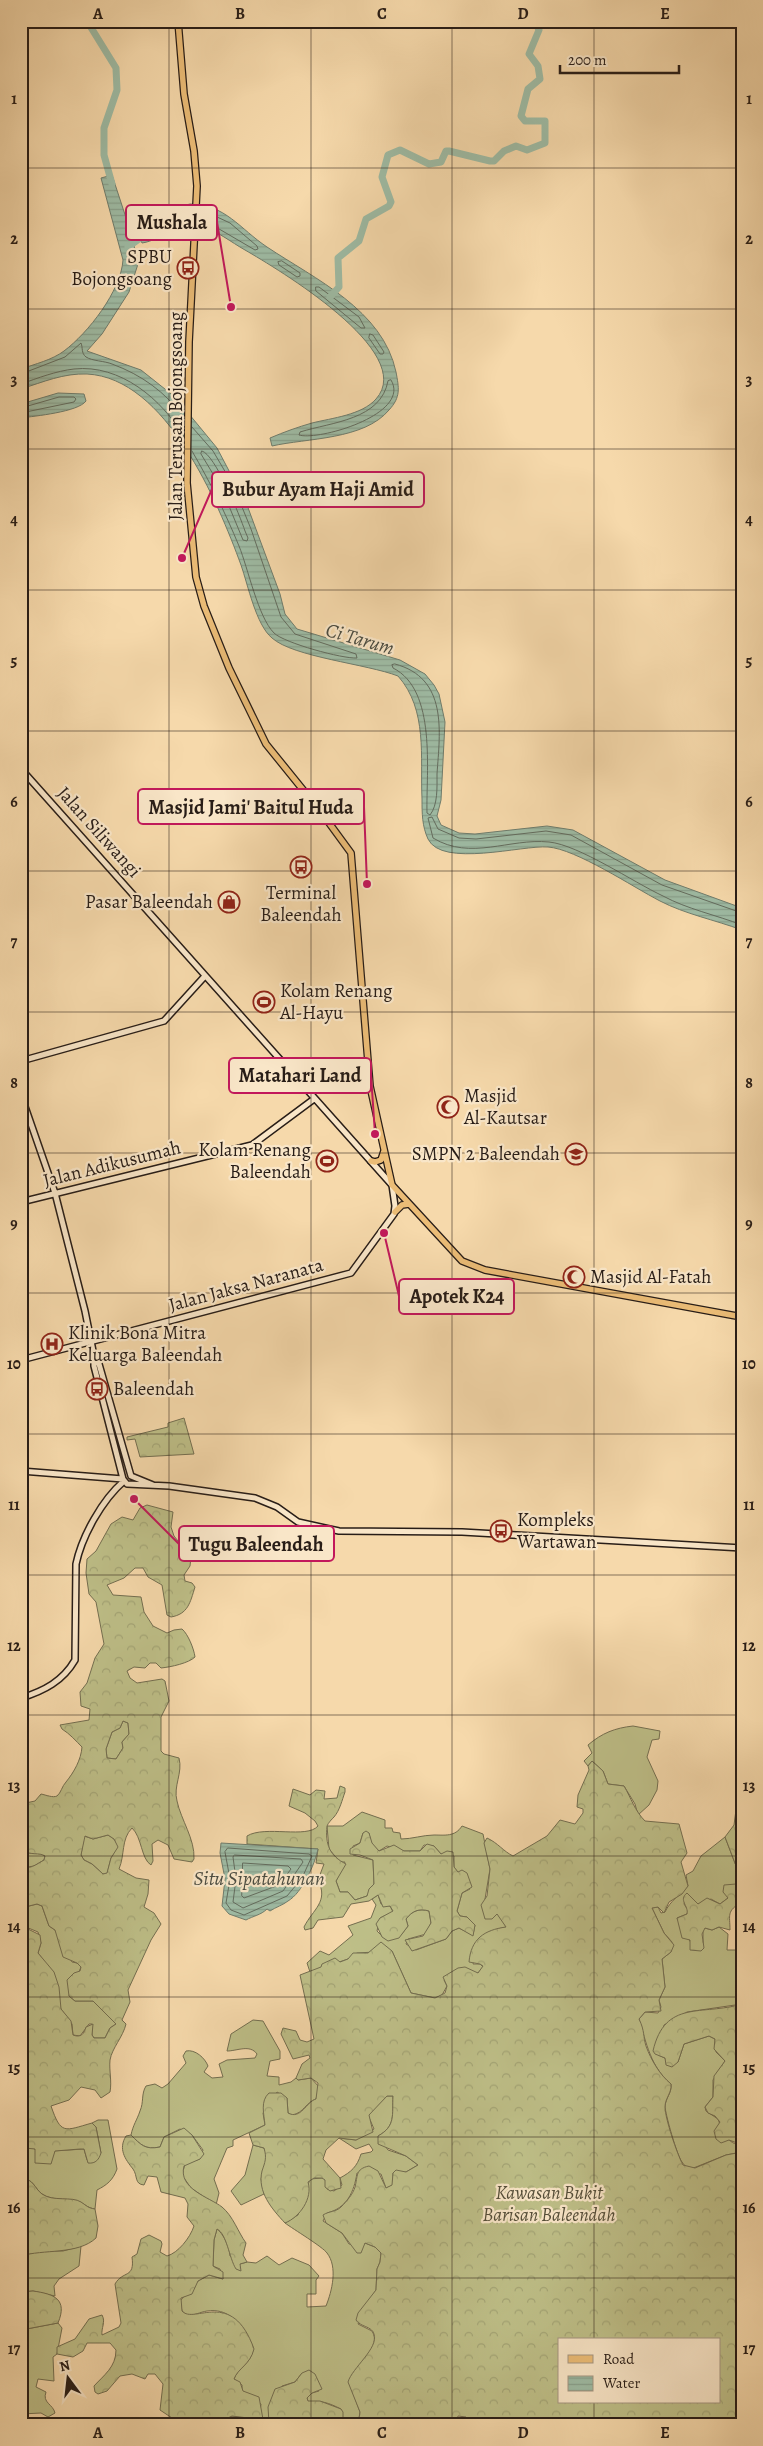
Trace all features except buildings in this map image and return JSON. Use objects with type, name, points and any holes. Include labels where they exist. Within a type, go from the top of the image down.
[{"type":"main road","name":"Jalan Terusan Bojongsoang","points":[[178,21],[184,94],[194,151],[196,201],[187,470],[187,494],[196,577],[204,606],[229,668],[268,747],[321,812],[351,853],[370,1086],[392,1186]]},
{"type":"main road","name":"Jalan Siliwangi","points":[[21,769],[314,1099],[444,1244],[462,1261],[473,1267],[742,1316]]},
{"type":"main road","points":[[21,1061],[168,1019],[205,976]]},
{"type":"main road","points":[[21,1095],[55,1194],[91,1341],[94,1366],[127,1480]]},
{"type":"main road","name":"Jalan Adikusumah","points":[[21,1202],[252,1145],[314,1099]]},
{"type":"main road","points":[[371,1161],[381,1160],[384,1151]]},
{"type":"main road","points":[[392,1186],[395,1212]]},
{"type":"main road","points":[[395,1212],[402,1205],[410,1204]]},
{"type":"main road","name":"Jalan Jaksa Naranata","points":[[21,1360],[350,1272],[395,1212]]},
{"type":"main road","points":[[21,1471],[127,1480],[255,1498],[277,1507],[298,1522],[340,1531],[462,1532],[742,1548]]},
{"type":"main road","points":[[21,1698],[42,1691],[56,1682],[68,1672],[75,1660],[76,1564],[79,1550],[95,1520],[112,1495],[127,1480]]},
{"type":"green space","points":[[184,1418],[194,1454],[140,1457],[135,1439],[127,1440],[127,1437],[168,1427],[168,1423]]},
{"type":"green space","points":[[147,1505],[173,1512],[171,1527],[174,1536],[191,1557],[190,1566],[184,1575],[185,1581],[192,1583],[195,1587],[190,1603],[177,1616],[171,1617],[167,1615],[162,1585],[148,1577],[143,1568],[135,1568],[124,1578],[107,1585],[113,1595],[141,1597],[144,1612],[153,1626],[167,1633],[182,1629],[193,1650],[195,1657],[180,1664],[161,1668],[156,1663],[150,1663],[145,1668],[134,1667],[127,1671],[130,1678],[137,1683],[162,1679],[165,1681],[169,1701],[161,1717],[161,1751],[164,1754],[179,1758],[180,1769],[176,1795],[192,1844],[194,1859],[192,1862],[174,1859],[168,1845],[158,1840],[152,1844],[153,1861],[151,1865],[145,1858],[138,1837],[132,1828],[126,1837],[119,1869],[136,1878],[149,1880],[148,1894],[144,1907],[154,1913],[161,1924],[151,1940],[128,1990],[130,2002],[122,2020],[126,2024],[110,2060],[110,2092],[101,2098],[95,2090],[81,2087],[69,2100],[51,2106],[58,2122],[65,2128],[75,2128],[92,2123],[96,2127],[101,2153],[97,2161],[88,2163],[84,2149],[55,2151],[51,2164],[35,2163],[35,2149],[25,2148],[21,2144],[21,1915],[26,1928],[40,1935],[41,1943],[38,1953],[54,1972],[59,1987],[61,2009],[71,2021],[73,2035],[82,2035],[86,2027],[93,2024],[92,2035],[94,2038],[105,2038],[110,2028],[116,2024],[93,2001],[75,2001],[69,1996],[67,1980],[74,1973],[80,1971],[81,1967],[77,1963],[63,1957],[55,1930],[49,1926],[42,1906],[37,1904],[21,1908],[21,1866],[27,1868],[32,1866],[44,1860],[45,1856],[21,1850],[21,1844],[27,1841],[21,1839],[21,1819],[24,1817],[21,1814],[21,1804],[35,1801],[41,1794],[51,1797],[57,1796],[79,1761],[82,1747],[60,1725],[89,1720],[90,1709],[81,1706],[80,1692],[87,1683],[95,1658],[104,1644],[96,1602],[89,1594],[86,1573],[87,1559],[96,1551],[111,1524],[122,1517],[133,1520],[140,1508]],"holes":[[[123,1721],[128,1723],[129,1734],[122,1742],[123,1748],[116,1759],[107,1758],[106,1749],[112,1732],[120,1728]],[[108,1835],[114,1839],[118,1847],[111,1858],[107,1873],[103,1874],[92,1864],[84,1860],[81,1855],[85,1836],[93,1839]]]},
{"type":"green space","points":[[123,1721],[128,1723],[129,1734],[122,1742],[123,1748],[116,1759],[107,1758],[106,1749],[112,1732],[120,1728]]},
{"type":"green space","points":[[633,1726],[660,1731],[659,1739],[652,1740],[647,1757],[658,1781],[657,1790],[649,1805],[638,1815],[635,1804],[624,1786],[608,1784],[603,1771],[592,1761],[588,1766],[584,1761],[592,1753],[588,1745],[598,1737],[620,1728]]},
{"type":"green space","name":"Kawasan Bukit Barisan Baleendah","points":[[592,1761],[603,1771],[608,1784],[624,1786],[636,1809],[645,1821],[679,1824],[687,1853],[681,1862],[688,1886],[682,1894],[669,1902],[664,1913],[658,1907],[652,1908],[664,1933],[674,1945],[671,1952],[662,1959],[665,1987],[659,2000],[661,2011],[645,2012],[639,2019],[650,2057],[671,2084],[665,2107],[672,2136],[683,2165],[695,2168],[726,2155],[742,2152],[742,2425],[470,2425],[466,2417],[458,2416],[456,2425],[358,2425],[360,2412],[348,2382],[350,2376],[373,2345],[374,2334],[373,2331],[356,2320],[358,2313],[376,2290],[377,2269],[381,2253],[375,2247],[365,2243],[361,2253],[357,2253],[342,2233],[326,2223],[323,2215],[339,2209],[351,2195],[361,2169],[369,2166],[378,2171],[386,2188],[392,2185],[393,2173],[396,2170],[406,2172],[418,2165],[406,2156],[378,2144],[378,2136],[388,2128],[393,2114],[393,2096],[387,2096],[369,2115],[373,2132],[356,2140],[339,2138],[326,2150],[323,2159],[340,2178],[341,2188],[330,2191],[325,2187],[325,2180],[314,2178],[308,2182],[309,2194],[304,2206],[296,2216],[285,2223],[267,2200],[261,2179],[265,2160],[264,2148],[253,2145],[249,2133],[265,2125],[264,2100],[269,2093],[281,2093],[287,2098],[288,2113],[293,2115],[300,2112],[316,2099],[318,2083],[311,2078],[298,2080],[296,2078],[302,2064],[310,2058],[309,2055],[293,2059],[281,2034],[283,2028],[296,2031],[300,2040],[307,2042],[314,2039],[300,1975],[321,1967],[322,1964],[335,1958],[340,1962],[348,1959],[353,1953],[368,1953],[381,1942],[392,1951],[411,1993],[435,1998],[445,1993],[447,1986],[443,1977],[458,1968],[465,1967],[478,1973],[483,1966],[469,1962],[470,1954],[476,1942],[491,1930],[506,1927],[497,1914],[492,1919],[485,1919],[481,1905],[487,1896],[490,1869],[484,1843],[487,1838],[513,1856],[547,1836],[560,1820],[575,1824],[583,1813],[583,1809],[577,1807],[578,1795],[589,1770],[588,1766]]},
{"type":"green space","points":[[340,1786],[345,1788],[345,1792],[338,1811],[328,1825],[327,1839],[332,1853],[346,1864],[336,1881],[340,1892],[348,1892],[355,1900],[367,1896],[369,1889],[374,1884],[373,1860],[360,1855],[350,1854],[350,1849],[360,1843],[363,1833],[366,1831],[369,1833],[372,1843],[379,1851],[394,1845],[404,1851],[420,1851],[427,1844],[434,1846],[441,1854],[447,1851],[453,1852],[454,1867],[458,1872],[462,1870],[467,1873],[472,1887],[462,1893],[457,1911],[460,1916],[467,1917],[475,1925],[473,1936],[459,1928],[452,1931],[446,1939],[412,1951],[405,1940],[423,1936],[431,1923],[429,1911],[419,1910],[413,1912],[406,1919],[408,1926],[399,1938],[388,1941],[382,1937],[376,1924],[380,1918],[393,1911],[390,1906],[383,1907],[378,1895],[369,1901],[351,1904],[343,1917],[318,1920],[313,1928],[305,1930],[304,1927],[321,1900],[322,1894],[318,1880],[324,1864],[316,1863],[318,1849],[247,1844],[247,1836],[264,1832],[313,1830],[318,1826],[315,1821],[305,1813],[289,1806],[293,1789],[310,1795],[316,1790],[325,1791],[324,1799],[337,1798]]},
{"type":"green space","points":[[742,1795],[742,1873],[738,1871],[725,1837],[734,1825],[737,1802]]},
{"type":"green space","points":[[362,1812],[385,1820],[385,1828],[392,1828],[393,1832],[400,1833],[401,1839],[430,1835],[449,1835],[459,1830],[462,1826],[483,1834],[490,1869],[485,1899],[506,1927],[490,1932],[482,1938],[473,1964],[480,1964],[483,1967],[478,1973],[455,1972],[451,1974],[444,1980],[447,1986],[442,1995],[435,1998],[411,1993],[392,1951],[357,1953],[348,1959],[310,1972],[307,1963],[320,1951],[329,1955],[353,1935],[348,1926],[371,1918],[376,1905],[372,1899],[378,1895],[381,1904],[390,1906],[393,1912],[380,1918],[377,1931],[385,1939],[401,1935],[408,1926],[406,1919],[408,1916],[413,1912],[422,1910],[429,1911],[431,1923],[426,1934],[408,1939],[406,1944],[416,1950],[446,1939],[452,1931],[459,1928],[473,1935],[475,1925],[467,1917],[460,1916],[457,1911],[462,1893],[470,1889],[454,1867],[454,1856],[441,1854],[434,1846],[424,1845],[420,1851],[404,1851],[387,1846],[379,1851],[371,1843],[369,1833],[363,1833],[360,1843],[353,1846],[353,1855],[373,1860],[374,1884],[367,1896],[355,1900],[348,1892],[340,1892],[336,1881],[345,1862],[340,1862],[329,1849],[327,1826],[343,1826]]},
{"type":"green space","points":[[108,1835],[114,1839],[119,1847],[111,1858],[107,1874],[103,1874],[92,1864],[84,1860],[81,1855],[84,1836],[93,1839]]},
{"type":"green space","points":[[725,1837],[738,1871],[742,1873],[742,1890],[740,1889],[720,1904],[711,1899],[698,1904],[687,1893],[684,1904],[688,1910],[687,1914],[677,1918],[691,1943],[703,1945],[703,1930],[705,1928],[712,1930],[719,1927],[728,1934],[727,1950],[742,1950],[742,2004],[687,2012],[664,2025],[658,2055],[665,2058],[666,2061],[678,2062],[684,2044],[709,2036],[715,2039],[716,2052],[725,2061],[713,2080],[713,2097],[705,2107],[706,2111],[718,2119],[723,2132],[729,2140],[742,2145],[742,2152],[726,2155],[691,2169],[680,2158],[667,2117],[665,2106],[671,2090],[671,2084],[664,2078],[654,2062],[639,2019],[645,2012],[658,2013],[661,2007],[659,2000],[665,1987],[662,1959],[671,1952],[672,1942],[664,1933],[652,1908],[658,1907],[661,1913],[665,1912],[672,1901],[688,1886],[686,1875],[693,1871],[701,1856]]},
{"type":"green space","points":[[21,1850],[45,1856],[44,1860],[34,1866],[22,1868]]},
{"type":"green space","points":[[736,1884],[742,1890],[742,1902],[731,1911],[730,1930],[719,1927],[712,1930],[705,1928],[702,1934],[704,1948],[701,1951],[690,1950],[690,1940],[682,1938],[677,1918],[687,1914],[684,1896],[687,1893],[698,1904],[707,1898],[720,1904],[728,1898],[723,1892],[724,1885]]},
{"type":"green space","points":[[37,1904],[42,1906],[49,1926],[55,1930],[72,1962],[77,1963],[81,1967],[69,1996],[75,2001],[93,2001],[116,2024],[110,2028],[105,2038],[94,2038],[92,2035],[92,2024],[89,2024],[80,2036],[73,2035],[72,2024],[61,2009],[44,1961],[38,1953],[41,1943],[38,1932],[26,1927],[21,1908]]},
{"type":"green space","points":[[742,2004],[742,2145],[729,2140],[721,2143],[716,2139],[714,2131],[720,2122],[715,2116],[708,2113],[705,2107],[713,2097],[714,2076],[725,2061],[714,2049],[715,2039],[709,2036],[684,2044],[678,2062],[672,2067],[666,2065],[665,2058],[655,2054],[653,2051],[666,2023],[676,2016],[687,2012]]},
{"type":"green space","points":[[253,2020],[263,2021],[280,2051],[280,2059],[270,2061],[267,2076],[279,2077],[279,2085],[291,2082],[296,2078],[298,2080],[311,2078],[319,2087],[316,2099],[292,2115],[288,2113],[287,2098],[277,2092],[263,2113],[265,2125],[233,2140],[233,2146],[227,2148],[214,2179],[219,2193],[216,2205],[191,2188],[182,2175],[185,2164],[200,2159],[203,2150],[192,2135],[180,2129],[164,2137],[160,2147],[151,2148],[141,2144],[131,2135],[141,2108],[146,2086],[155,2084],[162,2088],[168,2084],[186,2063],[183,2056],[186,2051],[193,2051],[205,2060],[208,2066],[204,2072],[212,2078],[223,2077],[219,2064],[227,2060],[255,2058],[257,2054],[251,2049],[227,2051],[231,2034]]},
{"type":"green space","points":[[387,2096],[393,2096],[392,2119],[388,2128],[378,2136],[388,2150],[406,2156],[418,2165],[406,2172],[393,2173],[393,2185],[386,2188],[381,2174],[357,2173],[354,2187],[348,2198],[340,2207],[327,2213],[323,2221],[342,2233],[349,2244],[362,2246],[365,2243],[375,2247],[381,2253],[377,2269],[376,2290],[358,2324],[372,2331],[374,2344],[349,2382],[360,2412],[358,2425],[343,2425],[341,2409],[337,2407],[321,2402],[308,2402],[307,2398],[312,2393],[319,2391],[302,2373],[295,2382],[282,2386],[269,2423],[271,2425],[264,2425],[260,2411],[261,2404],[242,2391],[242,2385],[234,2379],[253,2351],[244,2330],[231,2317],[220,2312],[207,2311],[187,2315],[182,2311],[180,2301],[198,2281],[209,2275],[223,2279],[220,2269],[213,2266],[214,2240],[217,2229],[226,2241],[230,2256],[240,2264],[247,2262],[256,2263],[267,2256],[279,2265],[292,2258],[309,2265],[319,2276],[316,2280],[316,2294],[307,2294],[307,2307],[326,2306],[333,2279],[330,2259],[327,2253],[320,2247],[285,2223],[298,2215],[310,2179],[325,2179],[327,2189],[334,2191],[342,2185],[340,2178],[353,2169],[361,2154],[373,2150],[369,2144],[356,2149],[339,2138],[356,2140],[374,2129],[368,2115]]},
{"type":"green space","points":[[98,2120],[108,2120],[117,2169],[109,2182],[97,2190],[95,2209],[77,2201],[46,2196],[39,2192],[29,2180],[21,2178],[21,2144],[35,2149],[36,2152],[84,2149],[87,2160],[101,2153],[96,2127],[92,2123]]},
{"type":"green space","points":[[184,2128],[192,2135],[204,2154],[200,2159],[184,2166],[183,2174],[186,2181],[196,2191],[222,2207],[229,2215],[246,2243],[243,2255],[247,2262],[240,2264],[241,2271],[236,2269],[226,2241],[217,2229],[214,2240],[213,2266],[223,2272],[223,2279],[209,2275],[198,2281],[192,2294],[181,2298],[182,2311],[188,2314],[225,2313],[235,2319],[245,2330],[254,2349],[250,2359],[234,2379],[240,2382],[243,2391],[259,2397],[264,2425],[258,2425],[248,2418],[232,2416],[213,2425],[177,2425],[175,2420],[160,2410],[163,2384],[155,2374],[148,2374],[145,2379],[132,2374],[120,2376],[107,2391],[98,2394],[95,2392],[94,2386],[109,2370],[114,2361],[116,2350],[110,2343],[87,2343],[83,2351],[73,2357],[57,2354],[57,2347],[75,2339],[89,2319],[102,2315],[104,2320],[102,2335],[119,2327],[121,2323],[115,2284],[132,2269],[132,2257],[137,2254],[141,2239],[149,2235],[161,2241],[160,2252],[167,2256],[179,2248],[190,2235],[194,2226],[187,2217],[188,2204],[185,2198],[161,2192],[157,2177],[148,2176],[144,2185],[139,2183],[125,2158],[123,2150],[126,2136],[131,2135],[144,2146],[155,2148],[160,2147],[164,2137]]},
{"type":"green space","points":[[253,2145],[264,2148],[267,2157],[261,2179],[264,2194],[241,2205],[231,2191],[245,2175]]},
{"type":"green space","points":[[21,2178],[29,2180],[39,2192],[46,2196],[77,2200],[95,2209],[98,2226],[96,2238],[80,2247],[21,2256]]},
{"type":"green space","points":[[81,2246],[79,2266],[59,2279],[54,2286],[55,2296],[33,2291],[21,2292],[21,2256],[39,2251],[63,2251]]},
{"type":"green space","points":[[33,2291],[53,2296],[57,2299],[60,2303],[61,2315],[58,2323],[21,2330],[21,2292]]},
{"type":"green space","points":[[58,2323],[62,2328],[57,2354],[53,2357],[54,2381],[38,2379],[36,2387],[46,2392],[45,2399],[55,2413],[48,2417],[41,2413],[21,2414],[21,2330]]},
{"type":"green space","points":[[309,2370],[315,2374],[322,2389],[312,2393],[307,2398],[308,2401],[320,2401],[341,2409],[343,2412],[343,2425],[317,2425],[304,2418],[278,2421],[272,2425],[269,2423],[268,2407],[275,2389],[295,2382],[302,2373]]},
{"type":"green space","points":[[232,2416],[252,2419],[258,2425],[213,2425]]},
{"type":"water","points":[[112,175],[132,236],[138,264],[129,292],[102,334],[87,351],[141,370],[175,397],[217,448],[247,505],[280,594],[285,614],[297,629],[400,660],[425,674],[434,685],[439,694],[445,722],[441,800],[437,816],[441,825],[459,833],[475,834],[547,826],[573,830],[665,880],[742,908],[742,930],[670,906],[589,861],[560,849],[536,847],[465,854],[436,848],[428,839],[423,819],[418,719],[408,689],[398,676],[296,650],[282,645],[266,632],[257,614],[231,539],[203,478],[185,447],[164,420],[141,397],[115,381],[87,374],[62,376],[21,389],[21,369],[43,362],[64,351],[93,322],[110,298],[116,285],[123,260],[101,178]]},
{"type":"water","points":[[190,204],[213,208],[223,213],[267,247],[345,298],[362,314],[377,331],[389,350],[396,372],[398,392],[396,401],[389,410],[378,420],[350,432],[272,446],[270,438],[307,425],[355,412],[370,404],[376,399],[384,380],[378,358],[361,336],[338,314],[311,293],[284,274],[213,231],[193,224],[184,225],[142,243],[135,226],[137,222],[162,211]]},
{"type":"water","points":[[58,393],[84,394],[86,401],[66,411],[21,418],[21,404]]},
{"type":"water","name":"Situ Sipatahunan","points":[[221,1843],[318,1849],[307,1878],[293,1897],[270,1911],[267,1909],[246,1920],[229,1914],[222,1906],[225,1879],[220,1853]]},
{"type":"waterway","points":[[87,21],[116,68],[117,90],[104,128],[104,155],[112,184]]},
{"type":"waterway","points":[[330,297],[339,287],[338,258],[359,241],[366,219],[389,206],[391,202],[382,177],[388,155],[400,150],[429,164],[441,162],[446,151],[449,151],[494,161],[504,151],[516,146],[527,150],[545,143],[545,121],[525,121],[521,116],[528,89],[540,79],[538,66],[529,54],[539,30],[535,21]]},
{"type":"waterway","points":[[128,247],[146,234]]},
{"type":"place","name":"SPBU Bojongsoang","points":[[188,268]]},
{"type":"place","name":"Mushala","points":[[231,307]]},
{"type":"place","name":"Bubur Ayam Haji Amid","points":[[182,558]]},
{"type":"place","name":"Terminal Baleendah","points":[[301,867]]},
{"type":"place","name":"Masjid Jami' Baitul Huda","points":[[367,884]]},
{"type":"place","name":"Pasar Baleendah","points":[[229,902]]},
{"type":"place","name":"Kolam Renang Al-Hayu","points":[[264,1002]]},
{"type":"place","name":"Masjid Al-Kautsar","points":[[448,1107]]},
{"type":"place","name":"Matahari Land","points":[[375,1134]]},
{"type":"place","name":"SMPN 2 Baleendah","points":[[576,1154]]},
{"type":"place","name":"Kolam Renang Baleendah","points":[[327,1161]]},
{"type":"place","name":"Apotek K24","points":[[384,1233]]},
{"type":"place","name":"Masjid Al-Fatah","points":[[574,1277]]},
{"type":"place","name":"Klinik Bona Mitra Keluarga Baleendah","points":[[52,1344]]},
{"type":"place","name":"Baleendah","points":[[97,1389]]},
{"type":"place","name":"Tugu Baleendah","points":[[134,1499]]},
{"type":"place","name":"Kompleks Wartawan","points":[[501,1531]]},
{"type":"water label","name":"Ci Tarum","points":[[360,639]]}]
